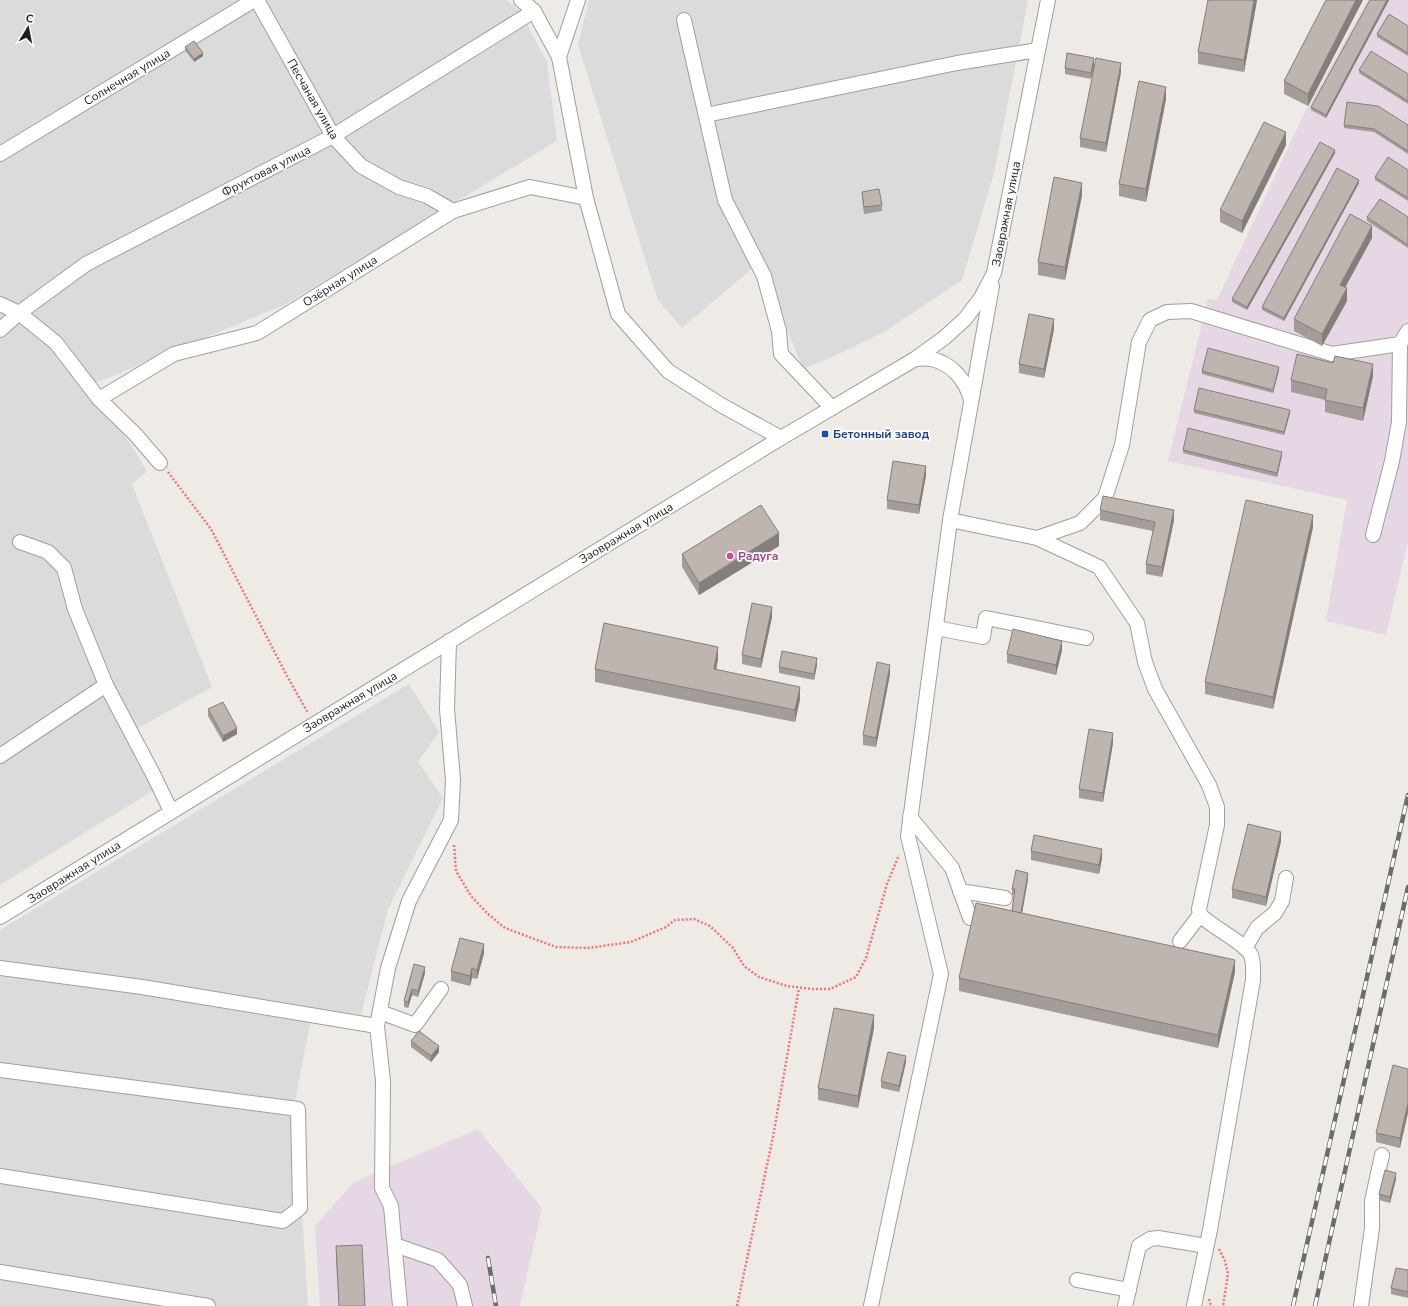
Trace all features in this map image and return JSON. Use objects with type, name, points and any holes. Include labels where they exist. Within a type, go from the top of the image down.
[{"type":"street","name":"Солнечная улица","points":[[0,154],[254,0]]},
{"type":"street","name":"Песчаная улица","points":[[257,0],[332,136],[361,166],[400,187],[427,196],[453,211]]},
{"type":"street","points":[[521,0],[534,11],[559,57],[586,198],[618,314],[668,371],[721,405],[781,438]]},
{"type":"street","name":"Заовражная улица","points":[[0,917],[314,723],[781,438],[914,359],[944,338],[965,319],[981,298],[994,273],[1048,0]]},
{"type":"street","points":[[559,57],[579,1]]},
{"type":"street","name":"Фруктовая улица","points":[[0,330],[18,313],[86,264],[332,136],[534,11]]},
{"type":"street","points":[[684,20],[726,200],[764,276],[779,330],[781,354],[832,408]]},
{"type":"street","points":[[706,115],[957,63],[1038,50]]},
{"type":"street","name":"Озёрная улица","points":[[99,399],[174,354],[257,333],[453,211],[530,187],[586,198]]},
{"type":"street","points":[[871,1306],[941,974],[908,836],[950,520],[994,273]]},
{"type":"street","points":[[0,304],[18,313],[56,343],[99,399],[135,434],[160,463]]},
{"type":"street","points":[[1037,538],[1080,523],[1105,498],[1122,445],[1139,342],[1150,320],[1167,312],[1191,311],[1332,354],[1400,344]]},
{"type":"street","points":[[1373,535],[1392,461],[1400,422],[1400,344],[1408,331]]},
{"type":"street","points":[[914,359],[931,359],[946,365],[960,376],[968,389],[971,403]]},
{"type":"street","points":[[950,520],[1037,538],[1099,567],[1137,623],[1145,662],[1155,689],[1209,785],[1217,807],[1217,825],[1199,909],[1200,915],[1206,922],[1245,948],[1251,956],[1253,980],[1210,1230],[1194,1306]]},
{"type":"street","points":[[20,542],[48,552],[64,568],[75,609],[106,685],[171,811]]},
{"type":"street","points":[[936,628],[983,637],[986,618],[1086,638]]},
{"type":"street","points":[[400,1306],[391,1206],[382,1188],[383,1081],[377,1026],[388,968],[409,901],[451,820],[453,780],[447,709],[449,641]]},
{"type":"street","points":[[0,756],[106,685]]},
{"type":"street","points":[[910,817],[952,868],[970,918]]},
{"type":"street","points":[[1245,948],[1257,928],[1274,913],[1282,900],[1286,878]]},
{"type":"street","points":[[960,891],[1005,898]]},
{"type":"street","points":[[1180,940],[1200,915]]},
{"type":"street","points":[[0,968],[142,987],[377,1026]]},
{"type":"street","points":[[380,1012],[414,1025],[441,989]]},
{"type":"street","points":[[0,1070],[298,1109],[300,1208],[283,1222],[0,1176]]},
{"type":"street","points":[[1361,1306],[1372,1228],[1372,1201],[1382,1155]]},
{"type":"street","points":[[1125,1306],[1139,1246],[1150,1239],[1158,1238],[1206,1246]]},
{"type":"street","points":[[395,1245],[438,1260],[460,1285],[465,1306]]},
{"type":"street","points":[[0,1272],[208,1306]]},
{"type":"street","points":[[1077,1280],[1129,1290]]},
{"type":"path","points":[[160,463],[211,529],[287,676],[314,723]]},
{"type":"path","points":[[453,842],[456,870],[472,896],[488,914],[505,928],[556,947],[588,948],[631,942],[666,927],[675,920],[694,919],[710,926],[732,948],[744,966],[759,977],[787,986],[812,990],[830,989],[856,977],[866,958],[887,884],[908,836]]},
{"type":"path","points":[[737,1306],[773,1137],[798,988]]},
{"type":"path","points":[[1210,1230],[1225,1260],[1228,1274],[1223,1306]]},
{"type":"shaded area","points":[[0,0],[506,0],[520,11],[547,62],[557,141],[284,305],[93,384],[147,471],[132,484],[212,687],[131,732],[154,790],[0,885]]},
{"type":"shaded area","points":[[589,0],[1028,0],[994,173],[962,280],[884,332],[803,369],[770,286],[755,266],[682,328],[658,300],[578,45]]},
{"type":"shaded area","points":[[1367,0],[1408,0],[1408,542],[1386,635],[1326,621],[1347,500],[1168,461],[1208,299],[1217,300],[1301,120]]},
{"type":"shaded area","points":[[409,684],[439,732],[418,762],[443,798],[388,909],[361,1015],[313,1008],[295,1102],[308,1306],[0,1306],[0,930]]},
{"type":"shaded area","points":[[478,1129],[542,1208],[520,1306],[320,1306],[315,1226],[354,1182]]},
{"type":"building","points":[[1208,0],[1254,0],[1244,60],[1198,52]]},
{"type":"building","points":[[1326,0],[1356,0],[1308,94],[1284,81]]},
{"type":"building","points":[[1370,0],[1387,0],[1326,115],[1311,107]]},
{"type":"building","points":[[1389,14],[1408,26],[1408,53],[1377,34]]},
{"type":"building","points":[[194,41],[203,53],[194,59],[185,47]]},
{"type":"building","points":[[1371,51],[1408,74],[1408,101],[1359,70]]},
{"type":"building","points":[[1067,53],[1094,58],[1091,73],[1065,68]]},
{"type":"building","points":[[1096,58],[1121,63],[1106,143],[1080,138]]},
{"type":"building","points":[[1139,81],[1166,87],[1146,189],[1119,184]]},
{"type":"building","points":[[1347,102],[1378,106],[1408,125],[1408,151],[1374,129],[1344,125]]},
{"type":"building","points":[[1264,122],[1286,132],[1242,221],[1220,210]]},
{"type":"building","points":[[1320,142],[1335,150],[1247,307],[1232,299]]},
{"type":"building","points":[[1388,157],[1408,170],[1408,198],[1375,177]]},
{"type":"building","points":[[1337,168],[1359,180],[1284,318],[1262,307]]},
{"type":"building","points":[[1054,177],[1082,183],[1065,267],[1038,262]]},
{"type":"building","points":[[879,189],[882,205],[864,207],[862,192]]},
{"type":"building","points":[[1380,199],[1408,217],[1408,245],[1367,217]]},
{"type":"building","points":[[1350,214],[1372,226],[1340,285],[1347,288],[1322,334],[1294,319]]},
{"type":"building","points":[[1029,314],[1054,319],[1044,369],[1019,364]]},
{"type":"building","points":[[1208,348],[1279,367],[1273,390],[1202,371]]},
{"type":"building","points":[[1297,354],[1333,363],[1335,356],[1373,364],[1363,408],[1325,400],[1327,389],[1291,380]]},
{"type":"building","points":[[1199,388],[1290,410],[1284,432],[1194,410]]},
{"type":"building","points":[[1188,428],[1282,452],[1277,473],[1183,450]]},
{"type":"building","points":[[893,461],[926,466],[919,505],[887,500]]},
{"type":"building","points":[[1103,496],[1174,510],[1162,567],[1146,564],[1155,522],[1100,510]]},
{"type":"building","points":[[1246,500],[1313,515],[1273,697],[1205,682]]},
{"type":"building","name":"Радуга","points":[[761,505],[779,533],[699,583],[682,554]]},
{"type":"building","points":[[752,603],[772,607],[761,659],[742,655]]},
{"type":"building","points":[[604,623],[718,647],[714,669],[800,687],[795,710],[595,669]]},
{"type":"building","points":[[1013,629],[1062,641],[1056,665],[1007,654]]},
{"type":"building","points":[[782,651],[817,658],[814,674],[779,667]]},
{"type":"building","points":[[877,662],[890,665],[876,738],[863,735]]},
{"type":"building","points":[[223,702],[237,728],[223,736],[208,709]]},
{"type":"building","points":[[1089,729],[1113,733],[1103,793],[1079,789]]},
{"type":"building","points":[[1248,824],[1281,832],[1266,897],[1232,889]]},
{"type":"building","points":[[1034,835],[1102,849],[1099,865],[1031,851]]},
{"type":"building","points":[[1016,870],[1028,873],[1021,913],[1012,911],[1015,889],[1012,889]]},
{"type":"building","points":[[976,903],[1235,960],[1218,1035],[959,978]]},
{"type":"building","points":[[460,938],[484,944],[477,970],[472,968],[470,976],[451,971]]},
{"type":"building","points":[[414,964],[425,967],[418,991],[412,989],[408,1002],[404,1001]]},
{"type":"building","points":[[834,1008],[874,1015],[858,1096],[818,1088]]},
{"type":"building","points":[[419,1031],[439,1046],[431,1056],[411,1041]]},
{"type":"building","points":[[888,1052],[906,1056],[899,1086],[881,1081]]},
{"type":"building","points":[[1393,1065],[1408,1069],[1408,1103],[1400,1138],[1376,1133]]},
{"type":"building","points":[[1385,1170],[1396,1173],[1390,1197],[1379,1194]]},
{"type":"building","points":[[362,1245],[365,1306],[339,1306],[336,1246]]},
{"type":"building","points":[[1396,1268],[1408,1270],[1408,1292],[1391,1288]]},
{"type":"railway","points":[[1293,1306],[1408,795]]},
{"type":"railway","points":[[1315,1306],[1408,887]]},
{"type":"railway","points":[[488,1258],[496,1306]]},
{"type":"place","name":"Бетонный завод","points":[[825,434]]},
{"type":"place","name":"Радуга","points":[[730,556]]}]
